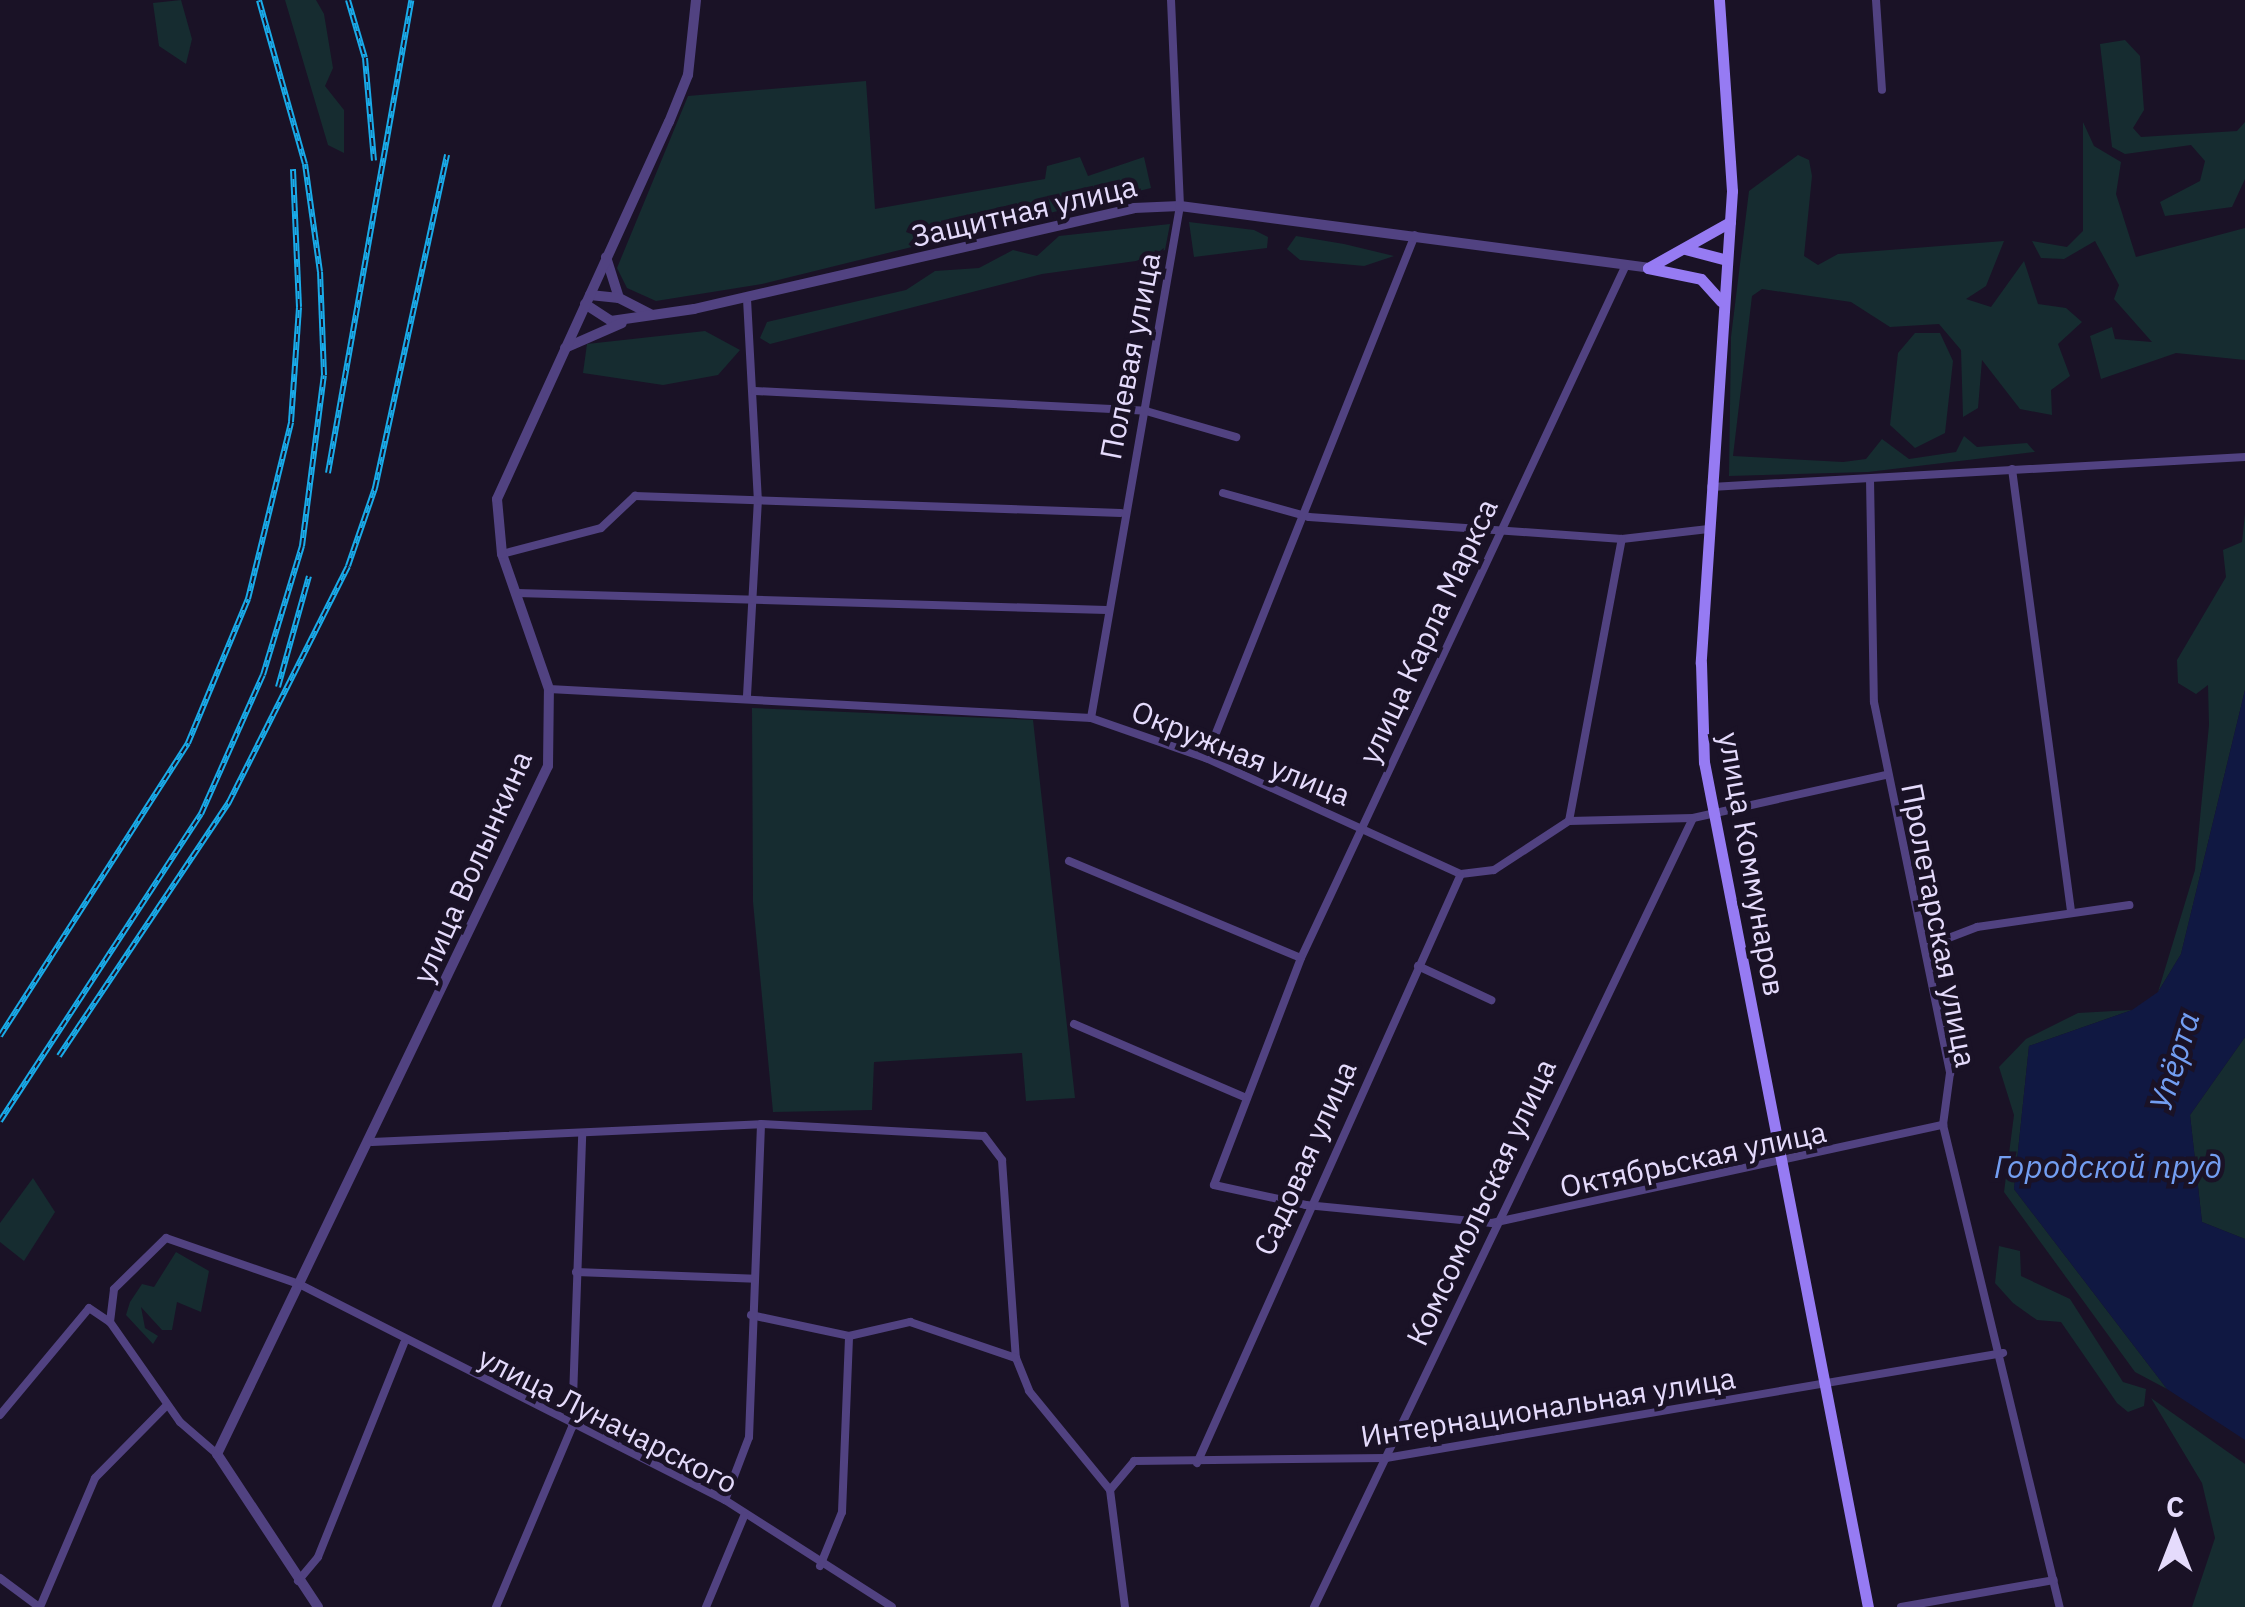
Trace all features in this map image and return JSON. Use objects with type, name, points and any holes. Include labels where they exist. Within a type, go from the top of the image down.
[{"type":"main road","name":"улица Коммунаров","points":[[1719,0],[1730,222],[1710,488],[1700,720],[1711,807],[1786,1166],[1868,1607]]},
{"type":"main road","points":[[1648,268],[1730,222]]},
{"type":"main road","points":[[1648,268],[1701,278],[1726,264],[1708,248],[1680,250]]},
{"type":"main road","points":[[1701,278],[1723,308]]},
{"type":"street","name":"улица Волынкина","points":[[217,1454],[539,792],[553,742],[548,690],[502,554],[497,500],[688,75],[696,0]]},
{"type":"street","name":"Полевая улица","points":[[1091,718],[1121,513],[1146,411],[1180,206],[1171,0]]},
{"type":"street","points":[[1876,0],[1882,90]]},
{"type":"street","name":"Защитная улица","points":[[652,314],[747,299],[1134,208],[1180,206],[1648,268]]},
{"type":"street","points":[[1206,758],[1310,517],[1415,236]]},
{"type":"street","points":[[606,256],[619,298]]},
{"type":"street","name":"улица Карла Маркса","points":[[1214,1185],[1302,958],[1625,267]]},
{"type":"street","points":[[588,299],[619,298],[652,314]]},
{"type":"street","points":[[588,299],[611,321],[652,314]]},
{"type":"street","points":[[747,299],[758,499],[747,696]]},
{"type":"street","points":[[565,348],[652,314]]},
{"type":"street","points":[[754,391],[1146,411],[1236,437]]},
{"type":"street","points":[[1710,488],[2245,457]]},
{"type":"street","points":[[2012,469],[2072,911]]},
{"type":"street","name":"Пролетарская улица","points":[[1870,479],[1874,702],[1950,1074],[1942,1126],[2003,1353],[2060,1607]]},
{"type":"street","points":[[1223,493],[1310,517],[1622,538],[1708,529]]},
{"type":"street","points":[[502,554],[601,528],[635,496],[1121,513]]},
{"type":"street","points":[[1569,821],[1622,538]]},
{"type":"street","points":[[517,593],[1106,610]]},
{"type":"street","name":"Окружная улица","points":[[548,690],[747,696],[1091,718],[1206,758],[1461,874]]},
{"type":"street","points":[[1461,874],[1494,870],[1569,821],[1693,818],[1711,807],[1886,775]]},
{"type":"street","name":"Комсомольская улица","points":[[1314,1607],[1492,1223],[1693,818]]},
{"type":"street","points":[[1069,861],[1302,958]]},
{"type":"street","name":"Садовая улица","points":[[1197,1463],[1306,1205],[1461,874]]},
{"type":"street","points":[[1925,947],[2072,911],[2129,904]]},
{"type":"street","points":[[1418,966],[1492,1000]]},
{"type":"street","points":[[1074,1024],[1247,1098]]},
{"type":"street","points":[[372,1142],[762,1124],[984,1136],[1002,1160],[1016,1358],[1029,1391],[1110,1490],[1125,1607]]},
{"type":"street","points":[[726,1500],[749,1437],[750,1314],[762,1124]]},
{"type":"street","name":"Октябрьская улица","points":[[1214,1185],[1306,1205],[1492,1223],[1786,1166],[1942,1126]]},
{"type":"street","points":[[496,1607],[572,1427],[582,1135]]},
{"type":"street","name":"улица Луначарского","points":[[110,1322],[114,1289],[166,1238],[299,1284],[404,1343],[726,1500],[820,1566],[892,1607]]},
{"type":"street","points":[[576,1272],[755,1279]]},
{"type":"street","points":[[0,1415],[89,1308],[110,1322],[166,1406],[217,1454],[318,1607]]},
{"type":"street","points":[[750,1314],[849,1336],[910,1322],[1016,1358]]},
{"type":"street","points":[[820,1566],[842,1512],[849,1336]]},
{"type":"street","points":[[298,1582],[318,1556],[404,1343]]},
{"type":"street","name":"Интернациональная улица","points":[[1110,1490],[1134,1461],[1386,1458],[2003,1353]]},
{"type":"street","points":[[0,1578],[39,1607],[95,1478],[166,1406]]},
{"type":"street","points":[[706,1607],[744,1516]]},
{"type":"street","points":[[1901,1607],[2054,1580]]},
{"type":"green space","points":[[181,0],[192,39],[186,64],[159,46],[153,3]]},
{"type":"green space","points":[[285,0],[316,0],[324,14],[333,68],[325,86],[344,110],[344,153],[328,145]]},
{"type":"green space","points":[[2125,40],[2140,56],[2144,110],[2133,128],[2141,137],[2237,131],[2245,122],[2245,179],[2232,207],[2165,216],[2160,202],[2200,181],[2205,161],[2191,145],[2125,154],[2112,147],[2100,44]]},
{"type":"green space","points":[[866,81],[875,209],[1045,179],[1047,166],[1080,157],[1088,176],[1144,157],[1151,188],[762,284],[656,301],[627,288],[617,268],[688,96]]},
{"type":"green space","points":[[2083,122],[2094,146],[2121,162],[2116,194],[2136,257],[2245,228],[2245,360],[2176,353],[2101,379],[2090,336],[2112,327],[2115,339],[2152,342],[2114,299],[2119,285],[2095,241],[2064,259],[2041,258],[2032,241],[2067,247],[2083,231]]},
{"type":"green space","points":[[1798,155],[1809,160],[1812,176],[1804,256],[1818,265],[1838,254],[2004,241],[1986,286],[1966,299],[1991,307],[2024,261],[2038,304],[2066,308],[2082,322],[2058,344],[2070,376],[2051,390],[2052,415],[2020,409],[1982,360],[1978,408],[1963,417],[1961,350],[1939,324],[1890,327],[1851,302],[1762,289],[1752,296],[1733,456],[1843,462],[1866,459],[1882,439],[1909,459],[1956,452],[1964,436],[1977,447],[2027,443],[2035,452],[1868,472],[1729,476],[1731,337],[1749,191]]},
{"type":"green space","points":[[1189,222],[1254,230],[1268,237],[1267,248],[1194,257]]},
{"type":"green space","points":[[1170,224],[1165,250],[1136,261],[1042,274],[770,344],[760,338],[767,322],[906,290],[935,271],[979,268],[1013,250],[1037,256],[1059,236]]},
{"type":"green space","points":[[1296,236],[1394,256],[1364,266],[1300,260],[1287,249]]},
{"type":"green space","points":[[705,331],[740,350],[718,375],[663,385],[583,373],[587,344]]},
{"type":"green space","points":[[1915,333],[1940,333],[1953,361],[1945,433],[1915,448],[1890,425],[1898,353]]},
{"type":"green space","points":[[2245,514],[2245,690],[2181,954],[2158,992],[2195,870],[2209,725],[2208,685],[2196,694],[2178,683],[2177,660],[2226,577],[2223,550],[2242,542]]},
{"type":"green space","points":[[752,708],[1033,720],[1075,1098],[1026,1101],[1022,1053],[874,1062],[872,1110],[773,1112],[753,902]]},
{"type":"green space","points":[[2132,1010],[2029,1046],[2014,1189],[2167,1389],[2135,1372],[2004,1192],[2014,1115],[1999,1067],[2026,1039],[2078,1013]]},
{"type":"green space","points":[[2245,1037],[2245,1239],[2202,1222],[2190,1115]]},
{"type":"green space","points":[[33,1178],[55,1212],[24,1261],[0,1242],[0,1223]]},
{"type":"green space","points":[[1999,1246],[2020,1251],[2021,1276],[2070,1299],[2123,1382],[2146,1389],[2144,1406],[2128,1412],[2117,1403],[2061,1322],[2037,1320],[2013,1303],[1995,1283]]},
{"type":"green space","points":[[176,1252],[209,1271],[201,1312],[177,1302],[172,1330],[162,1330],[141,1307],[145,1328],[158,1336],[153,1344],[126,1315],[142,1284],[154,1287]]},
{"type":"green space","points":[[2151,1398],[2245,1464],[2245,1607],[2192,1607],[2215,1538],[2202,1483]]},
{"type":"water","name":"Городской пруд","points":[[2245,690],[2245,1037],[2190,1115],[2202,1222],[2245,1239],[2245,1440],[2167,1389],[2014,1189],[2029,1046],[2132,1010],[2158,992],[2181,954]]},
{"type":"railway","points":[[0,1121],[201,814],[263,675],[302,546],[324,375],[320,272],[305,164],[259,0]]},
{"type":"railway","points":[[348,0],[365,58],[374,161]]},
{"type":"railway","points":[[328,473],[411,0]]},
{"type":"railway","points":[[59,1056],[229,802],[348,566],[375,488],[447,155]]},
{"type":"railway","points":[[0,1036],[188,743],[248,599],[291,422],[299,307],[293,169]]},
{"type":"railway","points":[[278,687],[309,576]]},
{"type":"water label","name":"Упёрта","points":[[2174,1061]]}]
